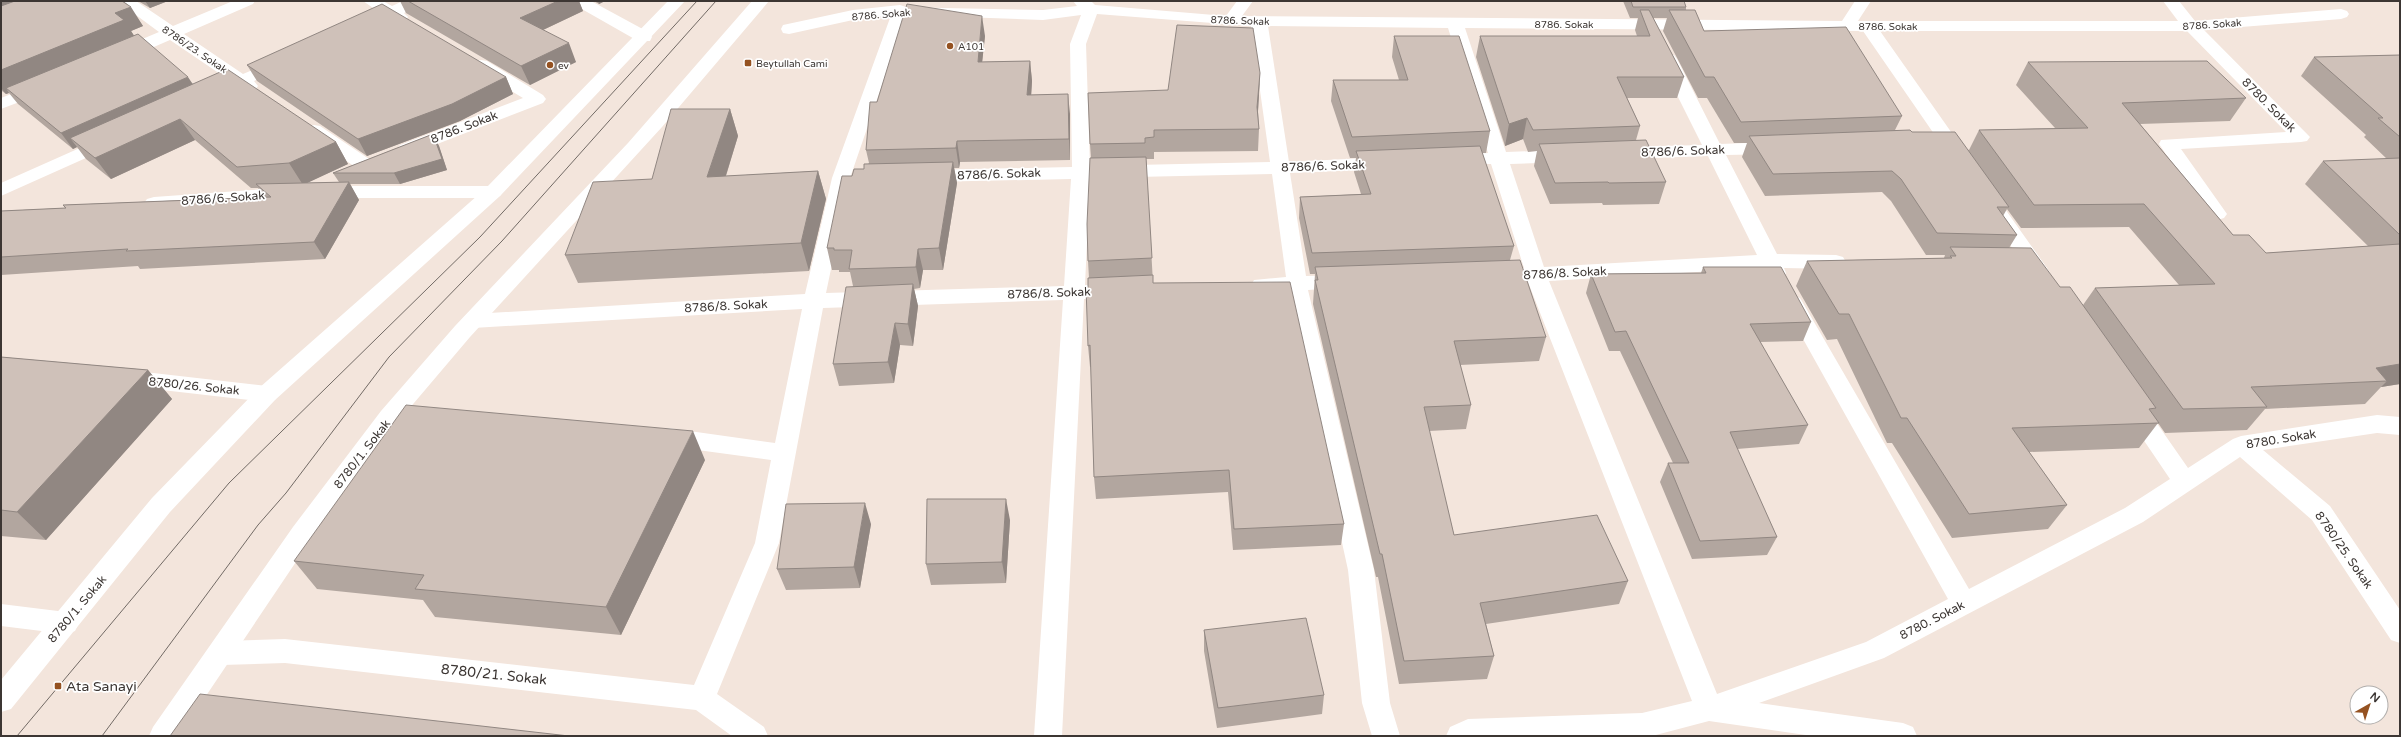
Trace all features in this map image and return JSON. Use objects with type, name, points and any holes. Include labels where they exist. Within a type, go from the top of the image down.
[{"type":"street","name":"8786/23. Sokak","points":[[125,1],[261,94]]},
{"type":"street","points":[[108,60],[247,1]]},
{"type":"street","points":[[372,1],[412,24]]},
{"type":"street","points":[[349,31],[416,1]]},
{"type":"street","points":[[579,1],[644,37]]},
{"type":"street","name":"8780/1. Sokak","points":[[1,700],[66,623],[161,505],[268,394],[493,192],[644,37],[677,1]]},
{"type":"street","points":[[390,416],[473,321],[597,188],[761,1]]},
{"type":"street","points":[[1230,21],[1245,1]]},
{"type":"street","points":[[1847,26],[1862,1]]},
{"type":"street","name":"8780. Sokak","points":[[2171,1],[2191,26],[2301,137],[2168,144],[2217,214]]},
{"type":"street","name":"8786. Sokak","points":[[789,29],[853,15],[900,10],[1043,15],[1086,5],[1230,21],[1847,26],[2191,26],[2341,14],[2329,1]]},
{"type":"street","points":[[1048,736],[1081,171],[1078,44],[1086,5]]},
{"type":"street","points":[[702,698],[767,543],[814,301],[849,178],[900,10]]},
{"type":"street","points":[[1259,21],[1282,168],[1297,284],[1361,570],[1376,702],[1386,736]]},
{"type":"street","points":[[1455,23],[1536,275],[1709,709],[1903,736]]},
{"type":"street","points":[[1650,24],[1770,261],[1964,603]]},
{"type":"street","points":[[1868,26],[1971,175]]},
{"type":"street","name":"8786. Sokak","points":[[302,192],[379,160],[537,99],[464,55]]},
{"type":"street","points":[[199,100],[292,58]]},
{"type":"street","points":[[1,104],[58,80]]},
{"type":"street","points":[[300,121],[379,160]]},
{"type":"street","points":[[1,190],[121,135]]},
{"type":"street","points":[[1925,143],[1949,142]]},
{"type":"street","name":"8786/6. Sokak","points":[[1437,161],[1792,147]]},
{"type":"street","name":"8786/6. Sokak","points":[[913,176],[1081,171],[1282,168],[1398,162]]},
{"type":"street","name":"8786/6. Sokak","points":[[136,204],[302,192],[493,192]]},
{"type":"street","points":[[1989,200],[2052,292]]},
{"type":"street","name":"8786/8. Sokak","points":[[1473,278],[1770,261],[1856,262]]},
{"type":"street","points":[[2011,265],[2034,265]]},
{"type":"street","points":[[1241,286],[1361,282]]},
{"type":"street","name":"8786/8. Sokak","points":[[473,321],[814,301],[1138,290]]},
{"type":"street","name":"8780/26. Sokak","points":[[103,376],[268,394]]},
{"type":"street","points":[[2121,390],[2185,482]]},
{"type":"street","name":"8780/1. Sokak","points":[[163,736],[222,653],[322,505],[390,416],[418,420]]},
{"type":"street","name":"8780. Sokak","points":[[1460,736],[1468,732],[1642,726],[1709,709],[1875,650],[2134,515],[2241,445],[2389,425]]},
{"type":"street","points":[[646,434],[784,453]]},
{"type":"street","name":"8780/25. Sokak","points":[[2241,445],[2321,513],[2400,632]]},
{"type":"street","points":[[1,615],[66,623]]},
{"type":"street","name":"8780/21. Sokak","points":[[222,653],[285,651],[702,698],[754,736]]},
{"type":"building","points":[[15,1],[122,1],[131,7],[115,13],[124,20],[1,70],[1,6]]},
{"type":"building","points":[[408,1],[558,1],[520,18],[569,43],[521,66]]},
{"type":"building","points":[[1631,1],[1684,1],[1686,7],[1633,7]]},
{"type":"building","points":[[382,4],[506,77],[452,104],[358,139],[247,65]]},
{"type":"building","points":[[907,4],[982,16],[978,62],[1030,61],[1027,95],[1068,94],[1069,139],[957,141],[956,148],[866,150],[870,102],[877,102]]},
{"type":"building","points":[[1640,10],[1649,10],[1684,77],[1617,77],[1640,126],[1533,130],[1527,118],[1509,124],[1480,36],[1650,36]]},
{"type":"building","points":[[1669,10],[1695,10],[1704,31],[1846,27],[1902,116],[1741,122],[1714,77],[1705,77]]},
{"type":"building","points":[[1177,25],[1253,28],[1260,73],[1257,107],[1259,129],[1154,130],[1154,137],[1145,138],[1145,143],[1090,144],[1088,93],[1168,90]]},
{"type":"building","points":[[138,34],[188,77],[61,133],[6,88]]},
{"type":"building","points":[[1394,36],[1459,36],[1490,131],[1352,137],[1333,80],[1408,80]]},
{"type":"building","points":[[2400,55],[2400,137],[2378,118],[2383,118],[2314,57]]},
{"type":"building","points":[[2207,61],[2246,98],[2122,103],[2233,235],[2249,235],[2266,253],[2400,244],[2400,364],[2376,368],[2387,381],[2251,387],[2267,407],[2183,409],[2095,288],[2215,284],[2144,204],[2034,205],[1979,130],[2088,128],[2028,62]]},
{"type":"building","points":[[227,69],[336,142],[289,163],[237,167],[180,119],[95,158],[70,138]]},
{"type":"building","points":[[671,109],[730,109],[707,177],[818,171],[801,243],[565,255],[593,182],[652,179]]},
{"type":"building","points":[[1910,130],[1912,132],[1955,132],[2009,207],[1997,207],[2017,235],[1937,233],[1901,179],[1892,171],[1773,174],[1749,136]]},
{"type":"building","points":[[433,134],[442,159],[394,173],[333,173]]},
{"type":"building","points":[[1646,140],[1666,182],[1555,183],[1539,144]]},
{"type":"building","points":[[1480,146],[1514,246],[1312,253],[1300,197],[1371,194],[1356,151]]},
{"type":"building","points":[[1146,157],[1152,258],[1088,261],[1087,224],[1090,158]]},
{"type":"building","points":[[2400,158],[2400,235],[2323,161]]},
{"type":"building","points":[[953,162],[939,248],[918,249],[916,267],[849,269],[852,250],[834,250],[834,248],[827,248],[842,176],[852,176],[854,169],[864,169],[864,164]]},
{"type":"building","points":[[349,182],[314,242],[126,251],[128,249],[1,257],[1,211],[66,208],[63,205],[271,197],[256,184]]},
{"type":"building","points":[[1950,247],[2031,248],[2060,287],[2070,287],[2156,408],[2149,409],[2159,423],[2012,428],[2067,505],[1969,514],[1907,418],[1901,418],[1849,314],[1839,314],[1807,261],[1952,258],[1950,256],[1956,256]]},
{"type":"building","points":[[1520,260],[1546,337],[1454,341],[1471,405],[1424,407],[1454,535],[1597,515],[1628,581],[1480,603],[1494,656],[1404,661],[1382,554],[1380,554],[1315,280],[1318,280],[1315,267]]},
{"type":"building","points":[[1703,267],[1781,267],[1811,322],[1750,324],[1808,425],[1730,432],[1777,537],[1700,541],[1668,463],[1689,463],[1626,331],[1615,332],[1591,274],[1706,273]]},
{"type":"building","points":[[1153,275],[1153,283],[1290,282],[1344,524],[1234,529],[1229,470],[1094,477],[1090,345],[1088,346],[1086,287],[1088,287],[1088,278]]},
{"type":"building","points":[[913,284],[908,324],[895,323],[888,362],[833,364],[846,287]]},
{"type":"building","points":[[1,357],[148,370],[17,512],[1,510]]},
{"type":"building","points":[[406,405],[693,431],[606,607],[415,589],[424,575],[294,561]]},
{"type":"building","points":[[927,499],[1006,499],[1002,562],[926,564]]},
{"type":"building","points":[[865,503],[854,567],[777,569],[786,504]]},
{"type":"building","points":[[1306,618],[1324,695],[1218,708],[1204,630]]},
{"type":"building","points":[[200,694],[569,736],[170,736]]},
{"type":"tram line","points":[[17,736],[229,483],[480,237],[697,1]]},
{"type":"tram line","points":[[102,736],[258,525],[286,493],[389,357],[502,241],[716,1]]},
{"type":"place","name":"A101","points":[[950,46]]},
{"type":"place","name":"Beytullah Cami","points":[[748,63]]},
{"type":"place","name":"ev","points":[[550,65]]},
{"type":"place","name":"Ata Sanayi","points":[[58,686]]}]
